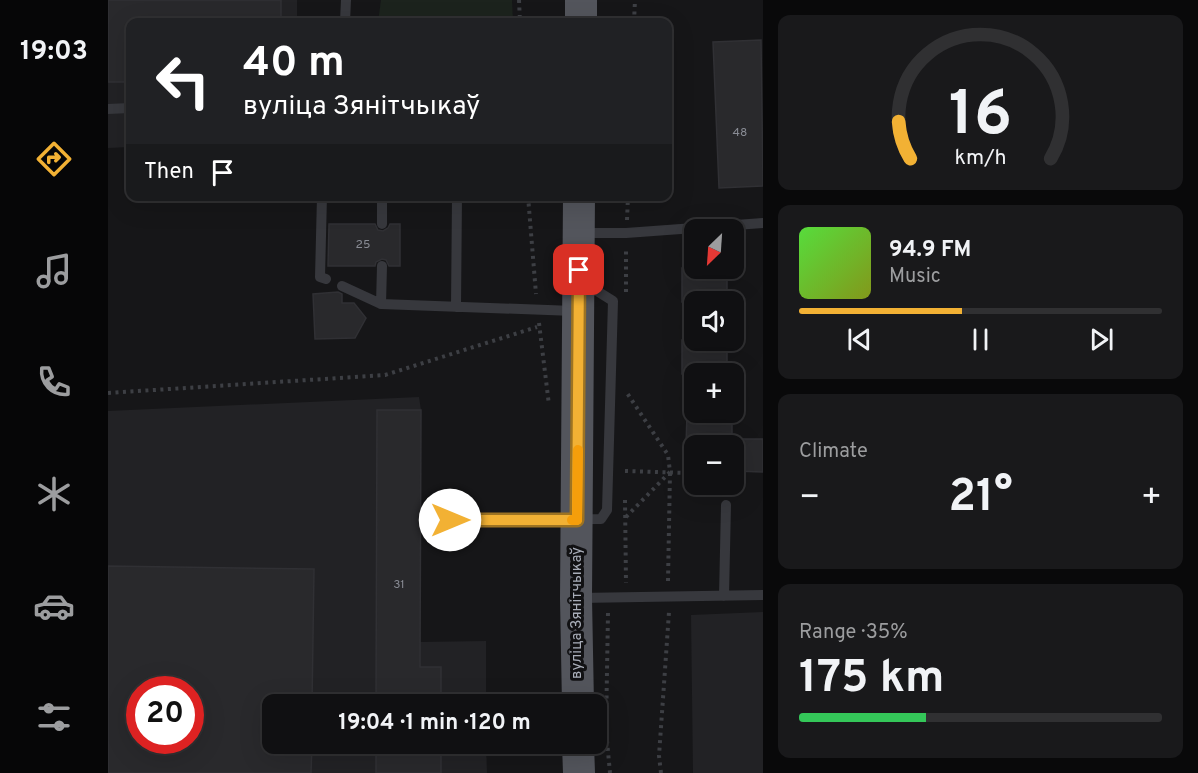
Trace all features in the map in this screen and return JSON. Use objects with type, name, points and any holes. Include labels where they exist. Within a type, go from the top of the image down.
[{"type":"main road","points":[[581,0],[581,18]]},
{"type":"main road","name":"вуліца Зянітчыкаў","points":[[578,694],[576,598],[579,201]]},
{"type":"main road","points":[[578,754],[579,773]]},
{"type":"lane","points":[[345,18],[346,0]]},
{"type":"lane","points":[[108,109],[126,108]]},
{"type":"lane","points":[[322,201],[320,277],[326,279]]},
{"type":"lane","points":[[382,201],[382,224]]},
{"type":"lane","points":[[456,307],[457,201]]},
{"type":"lane","points":[[579,234],[626,233],[763,223]]},
{"type":"lane","points":[[381,304],[382,266]]},
{"type":"lane","points":[[342,286],[381,304],[456,307],[579,300]]},
{"type":"lane","points":[[724,596],[726,505]]},
{"type":"lane","points":[[450,520],[577,520]]},
{"type":"lane","points":[[576,598],[763,596]]},
{"type":"path","points":[[519,0],[520,18]]},
{"type":"path","points":[[634,18],[635,0]]},
{"type":"path","points":[[108,393],[385,375],[539,326]]},
{"type":"path","points":[[625,390],[668,455],[670,472],[667,597],[669,616],[659,756],[661,773]]},
{"type":"path","points":[[625,471],[684,473]]},
{"type":"path","points":[[625,518],[670,472]]},
{"type":"path","points":[[608,597],[606,730],[610,773]]},
{"type":"shaded area","points":[[108,0],[297,0],[297,18],[126,18],[126,147],[108,148]]},
{"type":"shaded area","points":[[381,0],[512,0],[513,18],[379,18]]},
{"type":"shaded area","points":[[419,397],[421,410],[420,642],[486,641],[486,694],[262,694],[262,754],[486,754],[487,773],[108,773],[108,411]]},
{"type":"shaded area","points":[[763,612],[763,773],[693,773],[691,615]]},
{"type":"building","points":[[108,0],[281,0],[281,18],[126,18],[126,82],[108,82]]},
{"type":"building","points":[[761,40],[763,186],[719,188],[713,42]]},
{"type":"building","points":[[329,224],[375,224],[378,230],[383,231],[390,224],[400,224],[400,266],[389,266],[386,260],[382,259],[376,262],[375,266],[328,266]]},
{"type":"building","points":[[682,268],[684,268],[684,279],[727,279],[727,291],[684,291],[684,302],[682,302]]},
{"type":"building","points":[[338,292],[342,294],[342,303],[354,303],[366,318],[355,338],[315,339],[313,294]]},
{"type":"building","points":[[682,340],[684,340],[684,351],[727,351],[727,363],[684,363],[684,374],[682,374]]},
{"type":"building","points":[[377,410],[421,410],[420,667],[441,667],[441,694],[376,694]]},
{"type":"building","points":[[687,423],[732,423],[732,435],[686,435]]},
{"type":"building","points":[[744,439],[763,439],[763,472],[744,471]]},
{"type":"building","points":[[108,566],[314,569],[312,694],[262,694],[262,754],[312,754],[311,773],[108,773]]},
{"type":"building","points":[[376,754],[441,754],[441,773],[376,773]]},
{"type":"slow traffic","points":[[572,520],[577,520],[578,450]]},
{"type":"route","points":[[450,520],[577,520],[579,270]]}]
